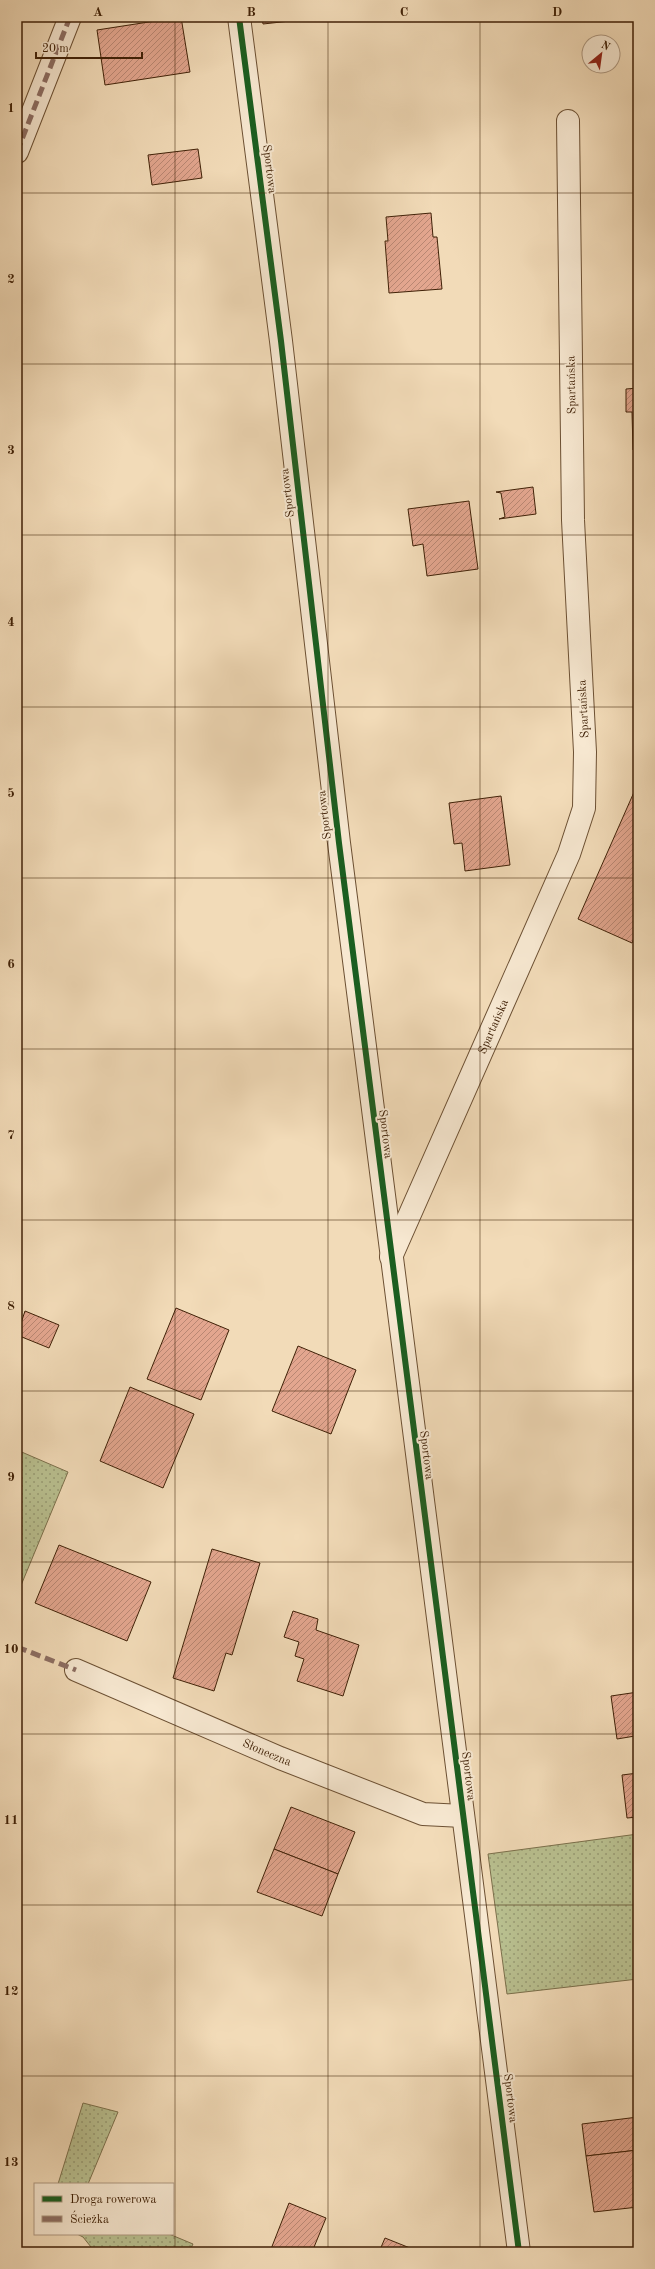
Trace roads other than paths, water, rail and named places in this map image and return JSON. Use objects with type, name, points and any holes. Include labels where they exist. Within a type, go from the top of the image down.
[{"type":"street","points":[[17,152],[70,17]]},
{"type":"street","name":"Sportowa","points":[[239,17],[281,341],[339,843],[519,2252]]},
{"type":"street","name":"Spartańska","points":[[391,1257],[569,854],[584,808],[585,752],[573,520],[568,121]]},
{"type":"street","name":"Słoneczna","points":[[76,1670],[280,1758],[423,1814],[463,1816]]}]
